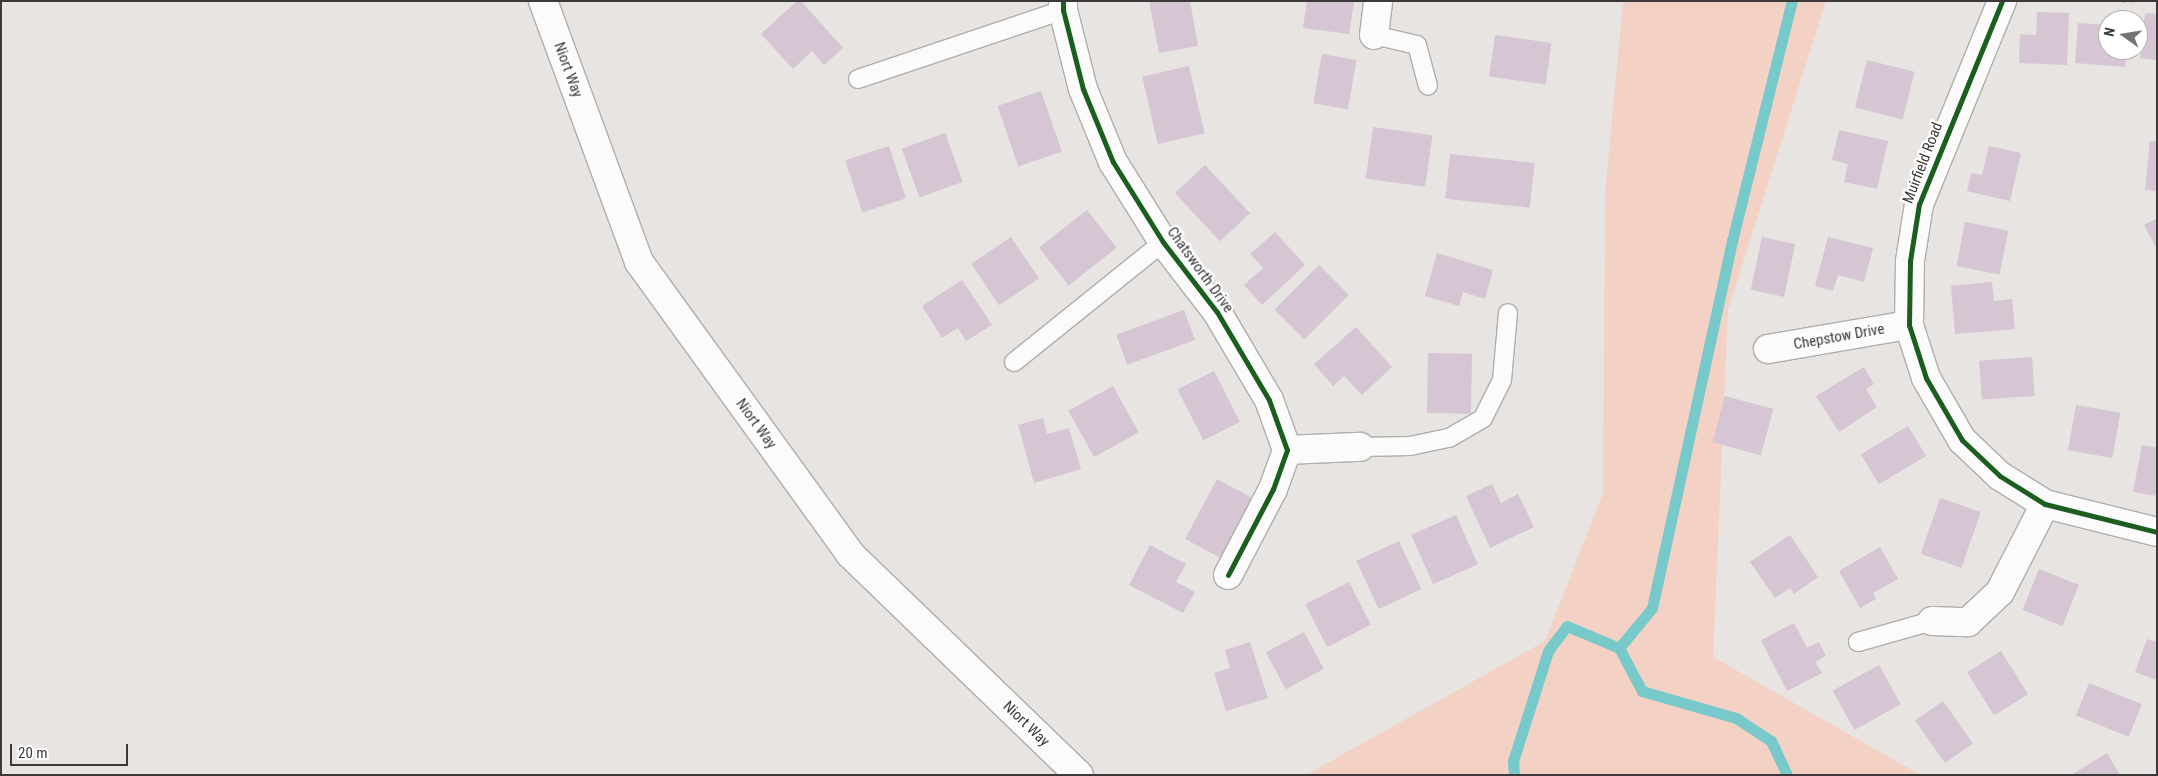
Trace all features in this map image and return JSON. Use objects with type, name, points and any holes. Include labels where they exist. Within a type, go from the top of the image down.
[{"type":"main road","name":"Niort Way","points":[[543,1],[639,262],[850,554],[1079,775]]},
{"type":"main road","points":[[1374,35],[1378,1]]},
{"type":"main road","name":"Muirfield Road","points":[[2002,1],[1919,204],[1910,261],[1909,325],[1926,378],[1962,440],[2000,476],[2045,504],[2157,532]]},
{"type":"main road","name":"Chatsworth Drive","points":[[1063,5],[1083,89],[1113,162],[1164,242],[1217,312],[1269,400],[1287,450]]},
{"type":"main road","name":"Chepstow Drive","points":[[1768,349],[1909,325]]},
{"type":"main road","points":[[1228,574],[1274,489],[1287,450],[1360,447]]},
{"type":"main road","points":[[1932,621],[1968,622],[2000,592],[2045,504]]},
{"type":"lane","points":[[858,79],[1063,5]]},
{"type":"lane","points":[[1374,35],[1417,45],[1428,86]]},
{"type":"lane","points":[[1014,362],[1164,242]]},
{"type":"lane","points":[[1360,447],[1410,446],[1449,438],[1482,418],[1502,380],[1508,313]]},
{"type":"lane","points":[[1858,642],[1932,621]]},
{"type":"path","points":[[2123,1],[2132,1]]},
{"type":"shaded area","points":[[1623,1],[1826,1],[1728,310],[1713,657],[1921,775],[1306,775],[1545,641],[1603,493],[1605,194]]},
{"type":"building","points":[[797,1],[801,1],[843,48],[824,65],[812,51],[793,69],[761,34]]},
{"type":"building","points":[[1149,1],[1190,1],[1198,46],[1159,53]]},
{"type":"building","points":[[1307,1],[1354,1],[1349,34],[1303,28]]},
{"type":"building","points":[[2037,12],[2069,13],[2067,65],[2019,63],[2020,34],[2036,35]]},
{"type":"building","points":[[2148,13],[2157,14],[2157,60],[2148,59]]},
{"type":"building","points":[[2078,23],[2098,24],[2098,60],[2126,60],[2125,67],[2075,63]]},
{"type":"building","points":[[1495,35],[1551,43],[1546,85],[1489,77]]},
{"type":"building","points":[[1322,54],[1356,60],[1348,109],[1313,103]]},
{"type":"building","points":[[1867,60],[1915,72],[1903,119],[1855,108]]},
{"type":"building","points":[[1189,66],[1205,133],[1158,144],[1142,77]]},
{"type":"building","points":[[1041,91],[1062,152],[1018,166],[998,106]]},
{"type":"building","points":[[1373,127],[1432,135],[1425,187],[1366,178]]},
{"type":"building","points":[[1839,130],[1888,141],[1877,189],[1844,182],[1848,164],[1832,160]]},
{"type":"building","points":[[945,133],[963,182],[920,198],[902,149]]},
{"type":"building","points":[[2150,141],[2157,141],[2157,191],[2145,190]]},
{"type":"building","points":[[889,146],[906,198],[862,213],[845,160]]},
{"type":"building","points":[[1989,146],[2021,153],[2010,201],[1967,191],[1971,173],[1982,175]]},
{"type":"building","points":[[1450,154],[1535,163],[1530,208],[1445,199]]},
{"type":"building","points":[[1205,165],[1250,213],[1220,241],[1175,193]]},
{"type":"building","points":[[1087,210],[1117,248],[1068,285],[1039,248]]},
{"type":"building","points":[[2157,218],[2157,249],[2144,225]]},
{"type":"building","points":[[1965,222],[2008,230],[2000,275],[1956,266]]},
{"type":"building","points":[[1275,232],[1305,265],[1262,305],[1244,285],[1263,268],[1250,254]]},
{"type":"building","points":[[1011,237],[1039,278],[999,305],[971,264]]},
{"type":"building","points":[[1762,237],[1795,244],[1784,297],[1751,290]]},
{"type":"building","points":[[1828,237],[1873,248],[1864,282],[1838,275],[1833,291],[1815,286]]},
{"type":"building","points":[[1437,253],[1493,270],[1485,299],[1463,292],[1459,306],[1425,296]]},
{"type":"building","points":[[1319,265],[1349,295],[1304,339],[1274,310]]},
{"type":"building","points":[[962,280],[992,325],[966,341],[958,328],[942,338],[922,306]]},
{"type":"building","points":[[1992,282],[1994,301],[2012,299],[2015,329],[1955,334],[1951,286]]},
{"type":"building","points":[[1184,310],[1195,340],[1127,365],[1116,335]]},
{"type":"building","points":[[1356,327],[1392,367],[1362,395],[1344,376],[1333,386],[1314,364]]},
{"type":"building","points":[[1428,353],[1472,354],[1471,414],[1427,413]]},
{"type":"building","points":[[2032,357],[2035,396],[1982,400],[1979,361]]},
{"type":"building","points":[[1864,367],[1874,384],[1866,389],[1877,407],[1839,432],[1816,396]]},
{"type":"building","points":[[1214,371],[1240,422],[1203,440],[1177,390]]},
{"type":"building","points":[[1113,386],[1139,432],[1094,457],[1068,411]]},
{"type":"building","points":[[1725,396],[1773,409],[1761,455],[1713,442]]},
{"type":"building","points":[[2076,405],[2120,413],[2112,458],[2068,450]]},
{"type":"building","points":[[1043,418],[1047,434],[1069,428],[1081,469],[1034,483],[1018,425]]},
{"type":"building","points":[[1908,426],[1926,456],[1879,484],[1861,454]]},
{"type":"building","points":[[2142,445],[2157,448],[2157,496],[2133,492]]},
{"type":"building","points":[[1217,479],[1257,500],[1225,560],[1185,539]]},
{"type":"building","points":[[1492,484],[1501,503],[1518,494],[1534,527],[1490,548],[1466,496]]},
{"type":"building","points":[[1940,498],[1981,512],[1961,568],[1921,554]]},
{"type":"building","points":[[1456,515],[1478,564],[1433,584],[1411,535]]},
{"type":"building","points":[[1790,535],[1818,577],[1794,594],[1790,588],[1775,598],[1750,562]]},
{"type":"building","points":[[1399,541],[1421,589],[1379,609],[1356,561]]},
{"type":"building","points":[[1150,545],[1186,564],[1176,582],[1195,592],[1183,613],[1129,585]]},
{"type":"building","points":[[1880,547],[1898,579],[1873,593],[1876,599],[1860,608],[1839,571]]},
{"type":"building","points":[[2039,569],[2079,585],[2062,626],[2023,610]]},
{"type":"building","points":[[1349,582],[1371,625],[1327,647],[1305,604]]},
{"type":"building","points":[[1794,623],[1807,648],[1819,642],[1826,656],[1815,662],[1822,673],[1787,691],[1761,640]]},
{"type":"building","points":[[1304,632],[1324,669],[1286,689],[1266,652]]},
{"type":"building","points":[[2147,639],[2157,642],[2157,680],[2135,672]]},
{"type":"building","points":[[1250,642],[1268,698],[1226,711],[1214,673],[1230,668],[1225,650]]},
{"type":"building","points":[[2001,651],[2028,694],[1994,715],[1967,672]]},
{"type":"building","points":[[1879,665],[1901,704],[1854,730],[1833,691]]},
{"type":"building","points":[[2089,683],[2142,704],[2129,737],[2076,715]]},
{"type":"building","points":[[1943,701],[1973,744],[1945,763],[1915,721]]},
{"type":"building","points":[[2107,753],[2120,775],[2071,775]]},
{"type":"waterway","points":[[1787,775],[1771,741],[1736,718],[1642,691],[1619,648],[1652,608],[1732,241],[1792,1]]},
{"type":"waterway","points":[[1514,775],[1513,761],[1548,651],[1567,626],[1619,648]]},
{"type":"cycle path","points":[[1063,1],[1063,10],[1083,89],[1113,162],[1163,242],[1217,312],[1269,400],[1287,450],[1273,489],[1228,575]]},
{"type":"cycle path","points":[[2002,1],[1919,204],[1910,261],[1909,325],[1926,378],[1962,440],[2000,476],[2045,504],[2157,532]]}]
